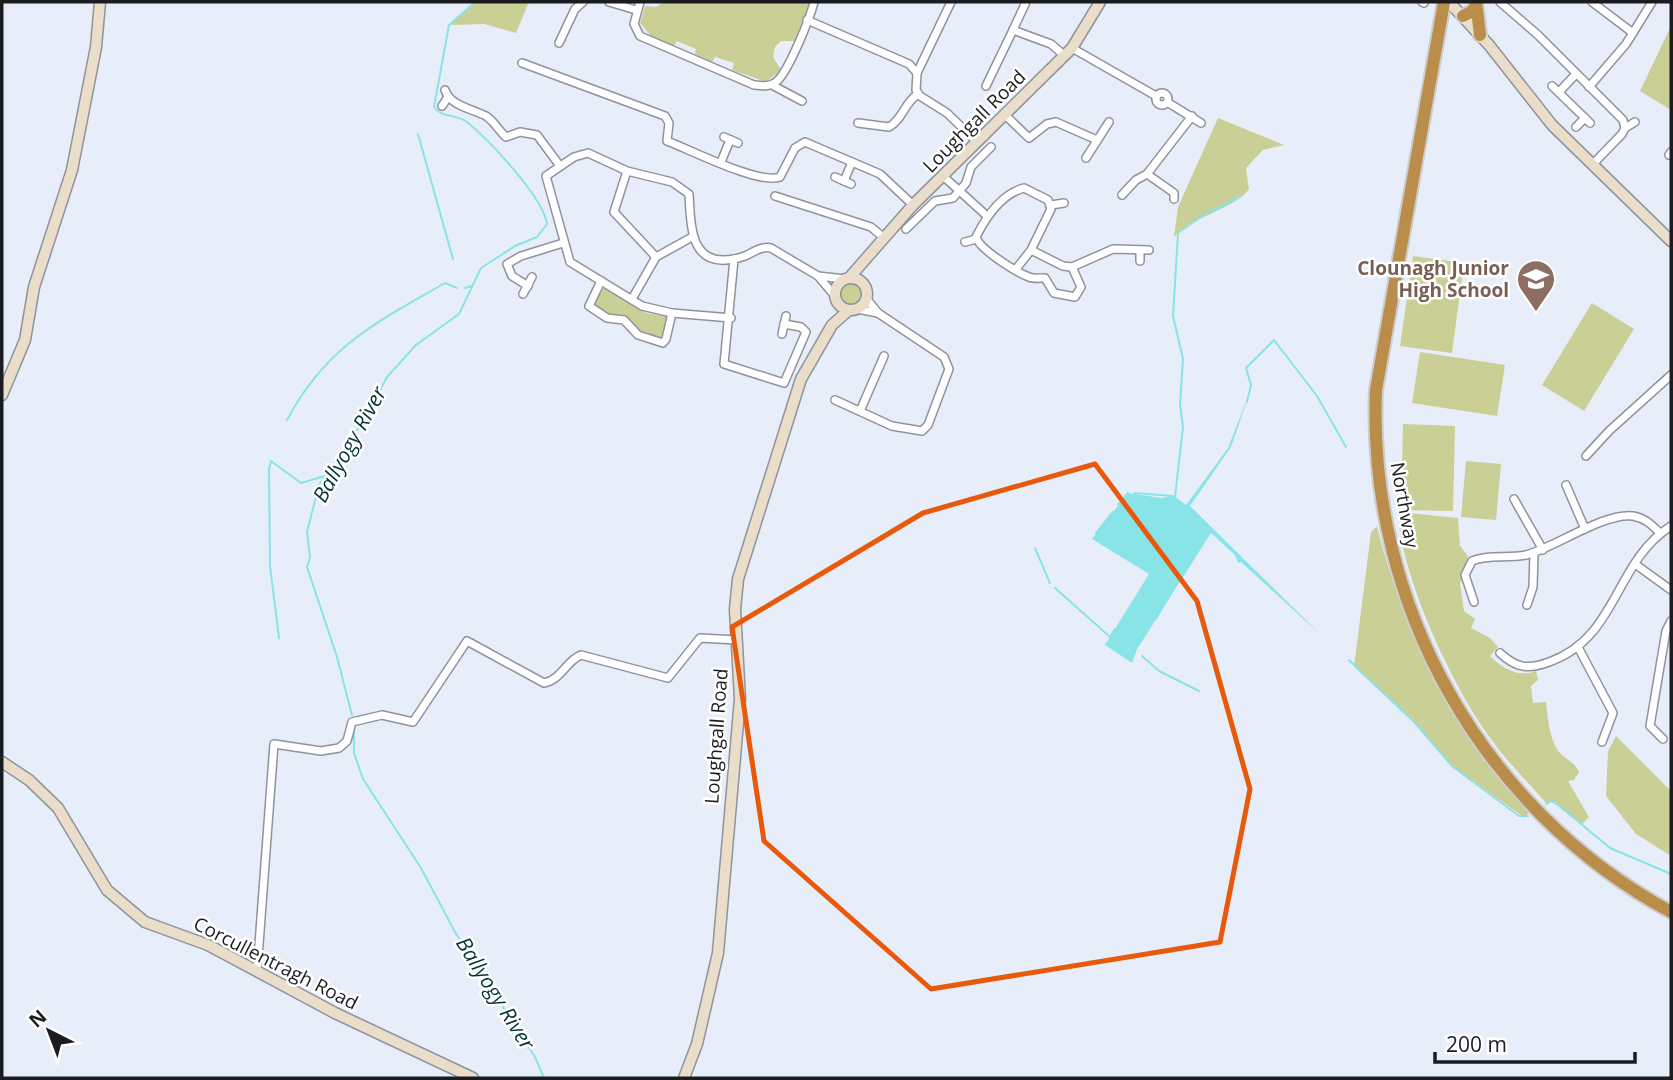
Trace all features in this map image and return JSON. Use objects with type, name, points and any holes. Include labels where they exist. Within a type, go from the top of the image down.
[{"type":"highway","points":[[1453,7],[1473,11],[1476,3]]},
{"type":"highway","points":[[1476,3],[1480,35]]},
{"type":"highway","name":"Northway","points":[[1453,7],[1376,390],[1377,452],[1394,553],[1426,649],[1451,700],[1481,746],[1536,809],[1574,846],[1637,893],[1671,912]]},
{"type":"main road","points":[[2,395],[25,340],[34,287],[72,170],[96,47],[100,2]]},
{"type":"main road","name":"Loughgall Road","points":[[847,279],[866,261],[883,236],[913,205],[1069,52],[1100,2]]},
{"type":"main road","points":[[1453,7],[1480,35],[1552,125],[1671,240]]},
{"type":"main road","name":"Loughgall Road","points":[[863,284],[866,261]]},
{"type":"main road","points":[[847,279],[863,284],[866,298],[853,310],[835,298],[837,286],[847,279]]},
{"type":"main road","name":"Loughgall Road","points":[[684,1078],[697,1044],[718,953],[740,699],[735,601],[743,561],[796,393],[832,325],[835,298]]},
{"type":"main road","name":"Loughgall Road","points":[[832,325],[853,310]]},
{"type":"main road","name":"Corcullentragh Road","points":[[2,762],[29,780],[58,808],[80,839],[103,884],[145,922],[208,945],[335,1013],[473,1078]]},
{"type":"street","points":[[559,43],[575,9],[583,2]]},
{"type":"street","points":[[609,2],[636,10]]},
{"type":"street","points":[[640,2],[634,24],[645,39],[754,85],[772,85],[802,101]]},
{"type":"street","points":[[772,85],[783,75],[814,2]]},
{"type":"street","points":[[918,94],[917,73],[951,2]]},
{"type":"street","points":[[986,86],[1026,2]]},
{"type":"street","points":[[1500,2],[1623,120],[1625,128]]},
{"type":"street","points":[[1592,2],[1633,33]]},
{"type":"street","points":[[1589,87],[1608,68],[1652,2]]},
{"type":"street","points":[[807,20],[909,64],[917,73]]},
{"type":"street","points":[[1013,30],[1069,52],[1156,96],[1164,93],[1167,102],[1201,123]]},
{"type":"street","points":[[522,62],[664,116],[669,123],[667,141],[749,173],[776,179],[795,148],[805,142],[880,174],[913,205]]},
{"type":"street","points":[[1576,74],[1555,89],[1587,121],[1576,127]]},
{"type":"street","points":[[442,106],[446,93],[488,117],[506,137],[520,132],[537,135],[560,166]]},
{"type":"street","points":[[858,123],[889,127],[899,120],[907,102],[918,94]]},
{"type":"street","points":[[918,94],[947,113],[977,142]]},
{"type":"street","points":[[1005,115],[1029,138],[1047,124],[1056,122],[1097,140]]},
{"type":"street","points":[[1121,194],[1147,174],[1192,116]]},
{"type":"street","points":[[1086,158],[1109,122]]},
{"type":"street","points":[[1592,165],[1625,128],[1635,122]]},
{"type":"street","points":[[721,162],[731,140]]},
{"type":"street","points":[[906,229],[934,201],[953,198],[966,183],[971,167],[991,147]]},
{"type":"street","points":[[731,318],[672,313],[642,306],[570,262],[563,243],[558,214],[545,179],[574,157],[588,153],[627,171],[671,183],[688,191],[692,237],[706,254],[716,259],[734,259],[764,246],[818,276],[847,279]]},
{"type":"street","points":[[835,177],[847,182],[852,162]]},
{"type":"street","points":[[627,171],[614,212],[656,257]]},
{"type":"street","points":[[1147,174],[1174,193],[1174,198]]},
{"type":"street","points":[[943,176],[986,216]]},
{"type":"street","points":[[976,239],[986,216],[1014,192],[1024,188],[1051,205],[1064,203]]},
{"type":"street","points":[[775,196],[871,227],[883,236]]},
{"type":"street","points":[[1016,269],[1031,250],[1051,205]]},
{"type":"street","points":[[632,299],[656,257],[692,237]]},
{"type":"street","points":[[965,242],[976,239]]},
{"type":"street","points":[[976,239],[1030,278],[1045,278],[1054,293],[1077,300],[1081,288],[1072,267]]},
{"type":"street","points":[[532,277],[525,290],[512,276],[507,264],[521,256],[563,243]]},
{"type":"street","points":[[1031,250],[1063,266],[1072,267],[1113,249],[1149,250]]},
{"type":"street","points":[[1140,250],[1140,261]]},
{"type":"street","points":[[734,259],[731,318],[724,364],[780,383],[787,379],[806,335],[801,327],[785,320],[782,334]]},
{"type":"street","points":[[818,276],[835,298]]},
{"type":"street","points":[[601,281],[589,306],[607,318],[624,320],[638,335],[663,343],[672,313]]},
{"type":"street","points":[[835,400],[892,426],[922,431],[928,425],[949,369],[944,357],[878,313],[866,298]]},
{"type":"street","points":[[853,310],[878,313]]},
{"type":"street","points":[[860,411],[884,356]]},
{"type":"street","points":[[1591,454],[1671,374]]},
{"type":"street","points":[[1566,485],[1585,529]]},
{"type":"street","points":[[1514,499],[1543,550]]},
{"type":"street","points":[[1474,603],[1465,575],[1472,561],[1480,558],[1510,558],[1543,550],[1585,529],[1630,515],[1648,521],[1660,533]]},
{"type":"street","points":[[1500,653],[1522,668],[1538,666],[1579,649],[1597,628],[1635,564],[1660,533],[1671,526]]},
{"type":"street","points":[[1527,605],[1533,587],[1534,552]]},
{"type":"street","points":[[1635,564],[1671,590]]},
{"type":"street","points":[[1663,739],[1650,726],[1666,631],[1671,621]]},
{"type":"street","points":[[257,971],[274,744],[331,750],[347,741],[352,723],[382,715],[413,722],[467,641],[544,683],[553,681],[572,660],[581,655],[668,678],[700,638],[737,640]]},
{"type":"street","points":[[1579,649],[1613,713],[1602,742]]},
{"type":"highlighted area","points":[[1095,464],[1197,601],[1250,789],[1220,942],[931,989],[764,841],[732,627],[923,513]]},
{"type":"green space","points":[[475,2],[529,2],[516,33],[484,24],[449,25]]},
{"type":"green space","points":[[664,2],[811,2],[794,41],[781,41],[775,47],[773,57],[781,70],[766,82],[732,70],[734,63],[715,57],[712,62],[695,54],[696,49],[677,41],[674,46],[652,37],[640,23],[645,6],[656,7]]},
{"type":"green space","points":[[1671,26],[1671,110],[1640,91]]},
{"type":"green space","points":[[1218,118],[1284,145],[1263,150],[1246,168],[1249,189],[1243,196],[1193,223],[1174,237],[1178,207]]},
{"type":"green space","points":[[1413,256],[1464,263],[1452,353],[1400,346]]},
{"type":"green space","points":[[852,284],[860,287],[863,295],[860,303],[852,306],[844,303],[841,295],[844,287]]},
{"type":"green space","points":[[604,288],[646,313],[667,316],[663,340],[652,339],[596,308],[593,305]]},
{"type":"green space","points":[[1592,303],[1634,329],[1584,411],[1542,385]]},
{"type":"green space","points":[[1420,352],[1505,365],[1497,416],[1412,403]]},
{"type":"green space","points":[[1403,424],[1455,426],[1453,511],[1401,510]]},
{"type":"green space","points":[[1466,461],[1501,464],[1496,520],[1461,517]]},
{"type":"green space","points":[[1398,512],[1458,518],[1460,546],[1468,556],[1460,584],[1464,611],[1475,619],[1471,628],[1490,638],[1498,647],[1490,656],[1505,668],[1517,672],[1536,671],[1538,680],[1531,686],[1533,703],[1546,702],[1553,741],[1559,752],[1579,772],[1574,780],[1568,781],[1589,817],[1582,824],[1551,801],[1547,804],[1491,739],[1460,690],[1418,598],[1401,538]]},
{"type":"green space","points":[[1377,526],[1401,605],[1434,679],[1476,748],[1529,812],[1525,818],[1452,766],[1415,723],[1354,667],[1371,532]]},
{"type":"green space","points":[[1616,736],[1671,791],[1671,856],[1636,834],[1606,796],[1608,751]]},
{"type":"water","points":[[1251,389],[1231,447],[1190,506],[1323,637],[1241,562],[1238,563],[1235,555],[1211,533],[1138,647],[1132,663],[1105,645],[1149,574],[1092,539],[1128,493],[1162,498],[1174,496],[1186,505],[1228,448]]},
{"type":"waterway","name":"Ballyogy River","points":[[352,715],[337,657],[307,567],[310,557],[307,532],[319,485],[366,417],[387,377],[416,345],[459,314],[481,268],[515,246],[537,237],[547,224],[536,199],[488,141],[467,122],[441,113],[434,107],[449,25],[475,2]]},
{"type":"waterway","points":[[418,134],[453,259]]},
{"type":"waterway","points":[[1175,497],[1183,427],[1180,404],[1183,359],[1173,316],[1178,233],[1202,216],[1240,197]]},
{"type":"waterway","points":[[287,420],[318,373],[355,339],[375,324],[445,283],[457,288]]},
{"type":"waterway","name":"Ballyogy River","points":[[465,288],[471,286]]},
{"type":"waterway","points":[[1247,402],[1251,385],[1246,368],[1274,340],[1317,396],[1346,447]]},
{"type":"waterway","points":[[279,638],[270,566],[271,461],[301,483],[325,476]]},
{"type":"waterway","points":[[1118,505],[1128,493]]},
{"type":"waterway","points":[[1134,493],[1173,496]]},
{"type":"waterway","points":[[1096,533],[1113,512]]},
{"type":"waterway","points":[[1189,566],[1200,547]]},
{"type":"waterway","points":[[1035,548],[1050,583]]},
{"type":"waterway","points":[[1179,581],[1186,571]]},
{"type":"waterway","points":[[1055,588],[1110,637],[1115,629]]},
{"type":"waterway","points":[[1166,602],[1172,592]]},
{"type":"waterway","points":[[1155,620],[1163,607]]},
{"type":"waterway","points":[[1138,646],[1152,624]]},
{"type":"waterway","points":[[1142,656],[1159,671],[1199,691]]},
{"type":"waterway","points":[[1349,660],[1415,723],[1452,766],[1519,816],[1528,816]]},
{"type":"waterway","name":"Ballyogy River","points":[[354,726],[354,753],[363,779],[421,868],[455,932],[535,1057],[544,1078]]},
{"type":"waterway","points":[[1546,804],[1551,801],[1557,804],[1610,848],[1671,874]]},
{"type":"place","name":"Clounagh Junior High School","points":[[1536,313]]}]
